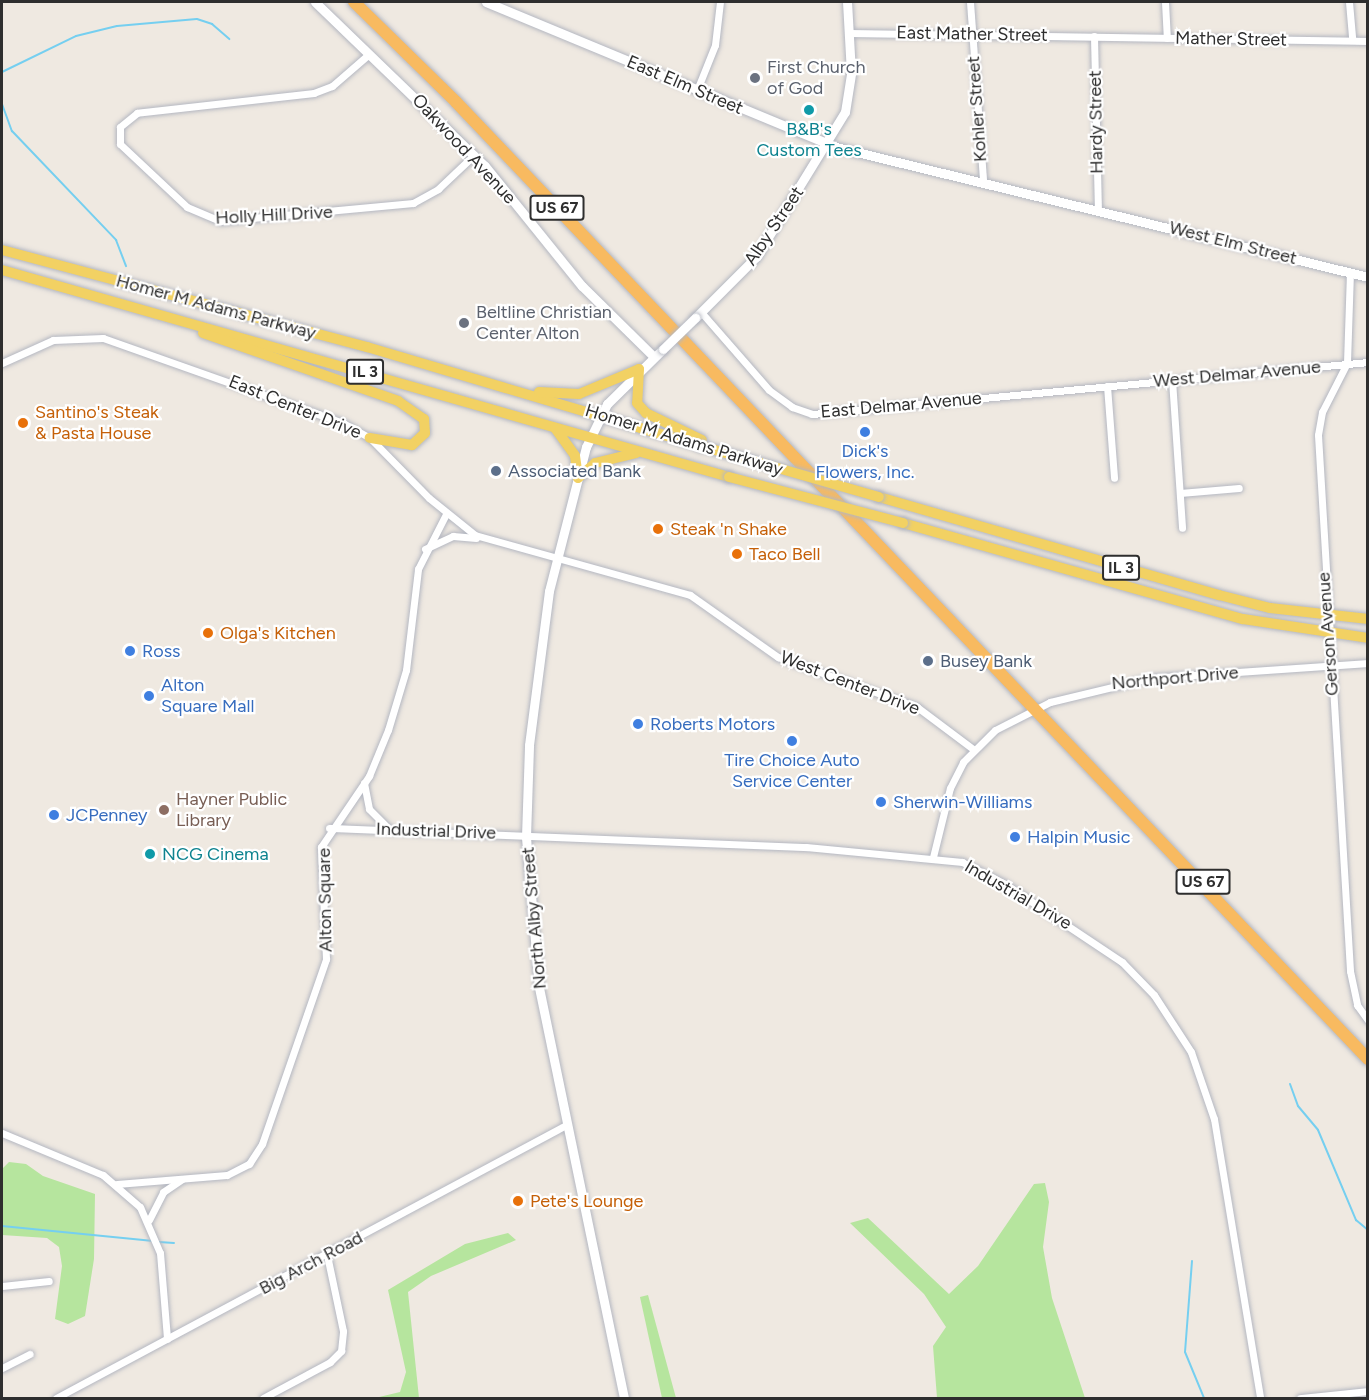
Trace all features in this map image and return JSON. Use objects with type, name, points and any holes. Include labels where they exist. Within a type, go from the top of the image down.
[{"type":"highway","name":"US 67","points":[[360,3],[1368,1059]]},
{"type":"main road","name":"Homer M Adams Parkway","points":[[2,250],[515,390],[738,457],[1219,595],[1326,616],[1368,620]]},
{"type":"main road","name":"Homer M Adams Parkway","points":[[2,270],[729,477],[903,523],[1243,619],[1368,638]]},
{"type":"main road","points":[[34,279],[398,401],[417,411],[425,424],[423,437],[412,445],[370,438]]},
{"type":"main road","points":[[515,390],[579,394],[639,369],[637,403],[646,413],[738,457]]},
{"type":"main road","points":[[553,426],[567,439],[578,478],[595,463],[619,454],[647,453]]},
{"type":"street","name":"Oakwood Avenue","points":[[315,2],[474,155],[588,293],[654,357]]},
{"type":"street","name":"East Elm Street","points":[[486,2],[828,145],[1098,209]]},
{"type":"street","points":[[698,90],[715,45],[720,2]]},
{"type":"street","name":"Alby Street","points":[[590,436],[601,415],[639,369],[663,349],[756,257],[828,145],[851,88],[847,2]]},
{"type":"street","name":"Kohler Street","points":[[970,2],[983,180]]},
{"type":"street","points":[[1165,2],[1167,38]]},
{"type":"street","points":[[1348,2],[1352,40]]},
{"type":"street","name":"East Mather Street","points":[[849,33],[1094,36]]},
{"type":"street","name":"Mather Street","points":[[1094,36],[1368,41]]},
{"type":"street","name":"Hardy Street","points":[[1094,36],[1098,209]]},
{"type":"street","name":"Holly Hill Drive","points":[[369,54],[332,86],[314,93],[137,114],[120,127],[120,144],[187,207],[220,221],[413,203],[438,189],[474,155]]},
{"type":"street","name":"West Elm Street","points":[[1098,209],[1368,277]]},
{"type":"street","name":"Gerson Avenue","points":[[1350,272],[1347,363],[1318,425],[1327,633],[1356,1001],[1368,1020]]},
{"type":"street","name":"East Delmar Avenue","points":[[698,315],[769,390],[792,407],[812,414],[1107,386]]},
{"type":"street","name":"East Center Drive","points":[[2,363],[53,340],[103,338],[323,416],[370,438],[446,514],[485,539],[558,558]]},
{"type":"street","name":"West Delmar Avenue","points":[[1107,386],[1368,362]]},
{"type":"street","points":[[1172,380],[1182,528]]},
{"type":"street","points":[[1107,386],[1114,478]]},
{"type":"street","name":"North Alby Street","points":[[590,436],[558,558],[533,700],[526,837],[539,986],[624,1398]]},
{"type":"street","points":[[1180,493],[1239,488]]},
{"type":"street","name":"Alton Square","points":[[117,1184],[238,1172],[262,1144],[326,959],[321,856],[329,828],[364,783],[403,682],[424,549],[446,514]]},
{"type":"street","points":[[424,549],[453,536],[485,539]]},
{"type":"street","name":"West Center Drive","points":[[558,558],[690,595],[778,657],[917,707],[973,749]]},
{"type":"street","name":"Northport Drive","points":[[933,857],[950,788],[973,749],[1034,709],[1113,683],[1368,663]]},
{"type":"street","points":[[364,783],[369,809],[390,830]]},
{"type":"street","name":"Industrial Drive","points":[[329,828],[785,845],[933,857],[972,865],[1103,947],[1150,990],[1180,1031],[1214,1119],[1260,1398]]},
{"type":"street","name":"Big Arch Road","points":[[56,1398],[327,1255],[566,1125]]},
{"type":"street","points":[[2,1133],[117,1184],[149,1220],[160,1253],[167,1339]]},
{"type":"street","points":[[149,1220],[164,1192],[182,1179]]},
{"type":"street","points":[[263,1398],[330,1362],[340,1351],[343,1331],[327,1255]]},
{"type":"street","points":[[2,1286],[50,1281]]},
{"type":"street","points":[[2,1368],[30,1354]]},
{"type":"street","points":[[1300,1398],[1368,1390]]},
{"type":"green space","points":[[9,1162],[26,1164],[43,1176],[95,1194],[94,1259],[85,1316],[68,1324],[55,1319],[62,1266],[59,1247],[47,1238],[2,1235],[2,1169]]},
{"type":"green space","points":[[1045,1183],[1049,1202],[1043,1247],[1052,1298],[1085,1398],[937,1398],[933,1346],[946,1327],[924,1294],[850,1223],[868,1218],[949,1294],[978,1266],[1034,1184]]},
{"type":"green space","points":[[508,1233],[516,1240],[431,1276],[408,1292],[419,1398],[375,1398],[400,1392],[406,1372],[388,1290],[465,1244]]},
{"type":"green space","points":[[648,1295],[676,1398],[662,1398],[640,1297]]},
{"type":"waterway","points":[[2,72],[76,36],[117,26],[197,19],[212,24],[229,39]]},
{"type":"waterway","points":[[2,104],[12,131],[116,240],[126,266]]},
{"type":"waterway","points":[[1290,1084],[1298,1106],[1318,1130],[1356,1220],[1368,1230]]},
{"type":"waterway","points":[[2,1226],[153,1241]]},
{"type":"waterway","points":[[159,1242],[174,1243]]},
{"type":"waterway","points":[[1192,1261],[1185,1352],[1204,1398]]},
{"type":"place","name":"First Church of God","points":[[755,78]]},
{"type":"place","name":"B&B's Custom Tees","points":[[809,110]]},
{"type":"place","name":"Beltline Christian Center Alton","points":[[464,323]]},
{"type":"place","name":"Santino's Steak & Pasta House","points":[[23,423]]},
{"type":"place","name":"Dick's Flowers, Inc.","points":[[865,432]]},
{"type":"place","name":"Associated Bank","points":[[496,471]]},
{"type":"place","name":"Steak 'n Shake","points":[[658,529]]},
{"type":"place","name":"Taco Bell","points":[[737,554]]},
{"type":"place","name":"Olga's Kitchen","points":[[208,633]]},
{"type":"place","name":"Ross","points":[[130,651]]},
{"type":"place","name":"Busey Bank","points":[[928,661]]},
{"type":"place","name":"Alton Square Mall","points":[[149,696]]},
{"type":"place","name":"Roberts Motors","points":[[638,724]]},
{"type":"place","name":"Tire Choice Auto Service Center","points":[[792,741]]},
{"type":"place","name":"Sherwin-Williams","points":[[881,802]]},
{"type":"place","name":"Hayner Public Library","points":[[164,810]]},
{"type":"place","name":"JCPenney","points":[[54,815]]},
{"type":"place","name":"Halpin Music","points":[[1015,837]]},
{"type":"place","name":"NCG Cinema","points":[[150,854]]},
{"type":"place","name":"Pete's Lounge","points":[[518,1201]]}]
